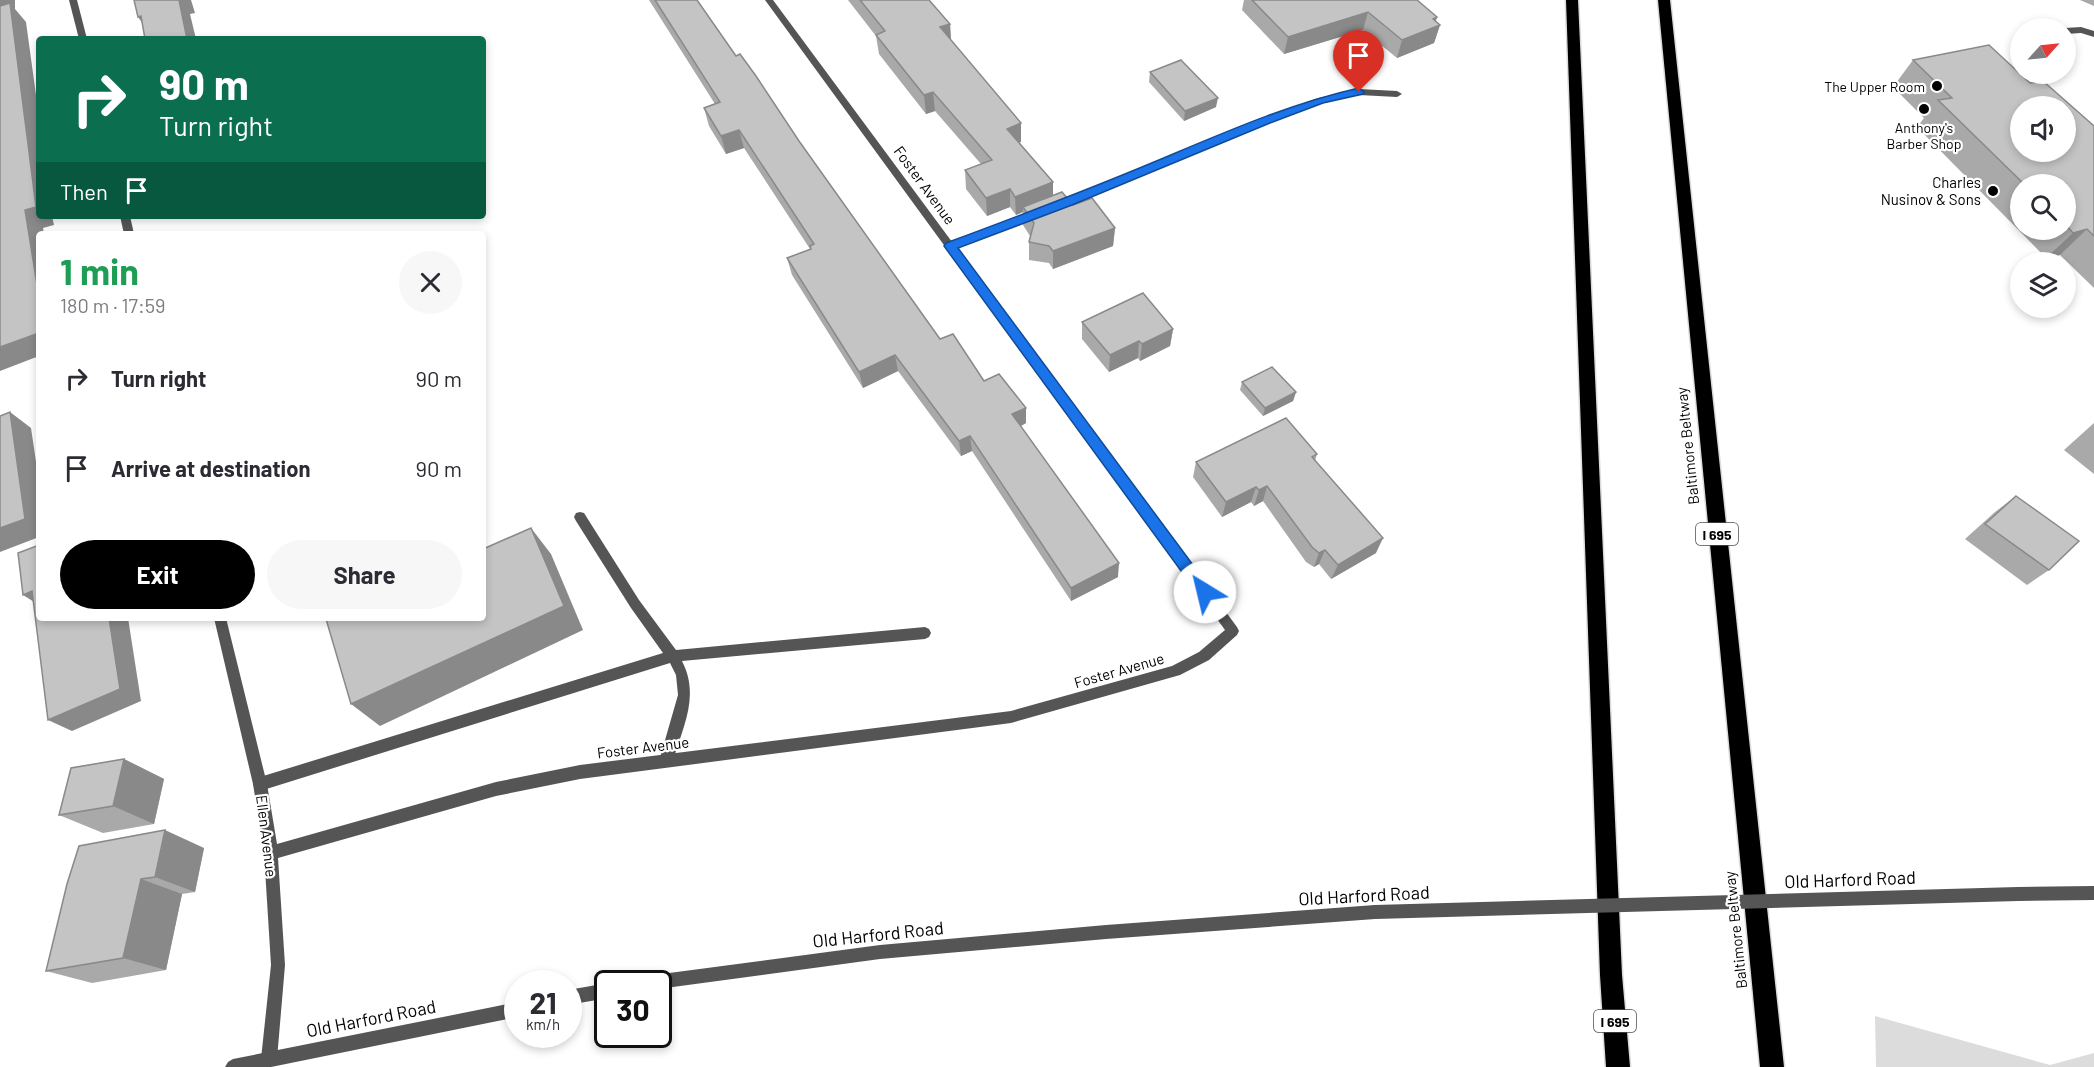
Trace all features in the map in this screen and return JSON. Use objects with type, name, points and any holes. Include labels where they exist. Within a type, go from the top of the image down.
[{"type":"highway","name":"I 695","points":[[1572,0],[1611,975],[1618,1067]]},
{"type":"highway","name":"Baltimore Beltway","points":[[1664,0],[1772,1067]]},
{"type":"street","points":[[73,0],[81,36]]},
{"type":"street","name":"Foster Avenue","points":[[271,853],[496,789],[580,772],[1011,717],[1176,671],[1204,656],[1233,631],[769,0]]},
{"type":"street","points":[[2076,30],[2094,34]]},
{"type":"street","points":[[950,246],[1068,202],[1266,120],[1321,100],[1359,92],[1397,94]]},
{"type":"street","points":[[580,517],[634,604],[673,656],[682,674],[686,695],[666,761]]},
{"type":"street","name":"Ellen Avenue","points":[[221,621],[260,784],[271,853],[278,965],[269,1059]]},
{"type":"street","points":[[260,784],[673,656],[925,633]]},
{"type":"street","name":"Old Harford Road","points":[[672,980],[880,952],[1375,912],[2094,893]]},
{"type":"street","name":"Old Harford Road","points":[[233,1067],[504,1012]]},
{"type":"shaded area","points":[[1875,1016],[2050,1065],[2094,1053],[2094,1067],[1876,1067]]},
{"type":"building","points":[[134,0],[179,0],[186,36],[144,36],[141,16],[138,17]]},
{"type":"building","points":[[655,0],[697,0],[736,56],[740,54],[756,76],[799,141],[940,339],[953,334],[984,381],[999,374],[1026,408],[1012,414],[1119,563],[1071,588],[970,436],[959,441],[895,355],[859,372],[787,258],[811,249],[810,246],[814,244],[739,130],[721,136],[704,108],[720,102]]},
{"type":"building","points":[[860,0],[929,0],[950,24],[940,27],[1021,123],[1007,129],[1053,182],[1015,197],[1010,189],[986,198],[965,170],[992,160],[933,92],[924,95],[876,35],[885,31]]},
{"type":"building","points":[[1252,0],[1417,0],[1437,17],[1433,19],[1440,25],[1402,40],[1368,12],[1288,37]]},
{"type":"building","points":[[10,3],[36,207],[25,210],[36,278],[36,334],[0,347],[0,6]]},
{"type":"building","points":[[1989,45],[2010,64],[2010,84],[2046,84],[2060,96],[2010,96],[2010,162],[2076,162],[2076,110],[2094,126],[2094,236],[2087,229],[2076,232],[2076,174],[2014,174],[1938,100],[1952,98],[1913,60]]},
{"type":"building","points":[[1181,60],[1218,98],[1185,111],[1150,72]]},
{"type":"building","points":[[1062,192],[1073,205],[1092,198],[1115,228],[1053,251],[1049,246],[1029,242],[1034,223],[1023,207]]},
{"type":"building","points":[[1143,293],[1173,329],[1142,344],[1139,341],[1110,355],[1082,322]]},
{"type":"building","points":[[1272,367],[1296,392],[1265,408],[1242,382]]},
{"type":"building","points":[[10,412],[25,519],[0,528],[0,416]]},
{"type":"building","points":[[1286,418],[1317,454],[1312,457],[1383,538],[1338,565],[1325,550],[1319,553],[1312,547],[1267,486],[1259,490],[1256,487],[1226,502],[1196,462]]},
{"type":"building","points":[[2016,496],[2079,541],[2049,570],[1985,524]]},
{"type":"building","points":[[531,528],[564,606],[351,704],[327,621],[486,621],[486,548]]},
{"type":"building","points":[[36,546],[36,621],[109,621],[120,689],[48,720],[32,591],[23,595],[18,553]]},
{"type":"building","points":[[124,759],[113,806],[59,815],[71,768]]},
{"type":"building","points":[[165,830],[155,877],[141,879],[123,958],[46,971],[67,884],[79,846]]},
{"type":"place","name":"The Upper Room","points":[[1937,86]]},
{"type":"place","name":"Anthony's Barber Shop","points":[[1924,109]]},
{"type":"place","name":"Charles Nusinov & Sons","points":[[1993,191]]},
{"type":"route","points":[[1205,592],[950,246],[1068,202],[1266,120],[1321,100],[1359,92]]}]
